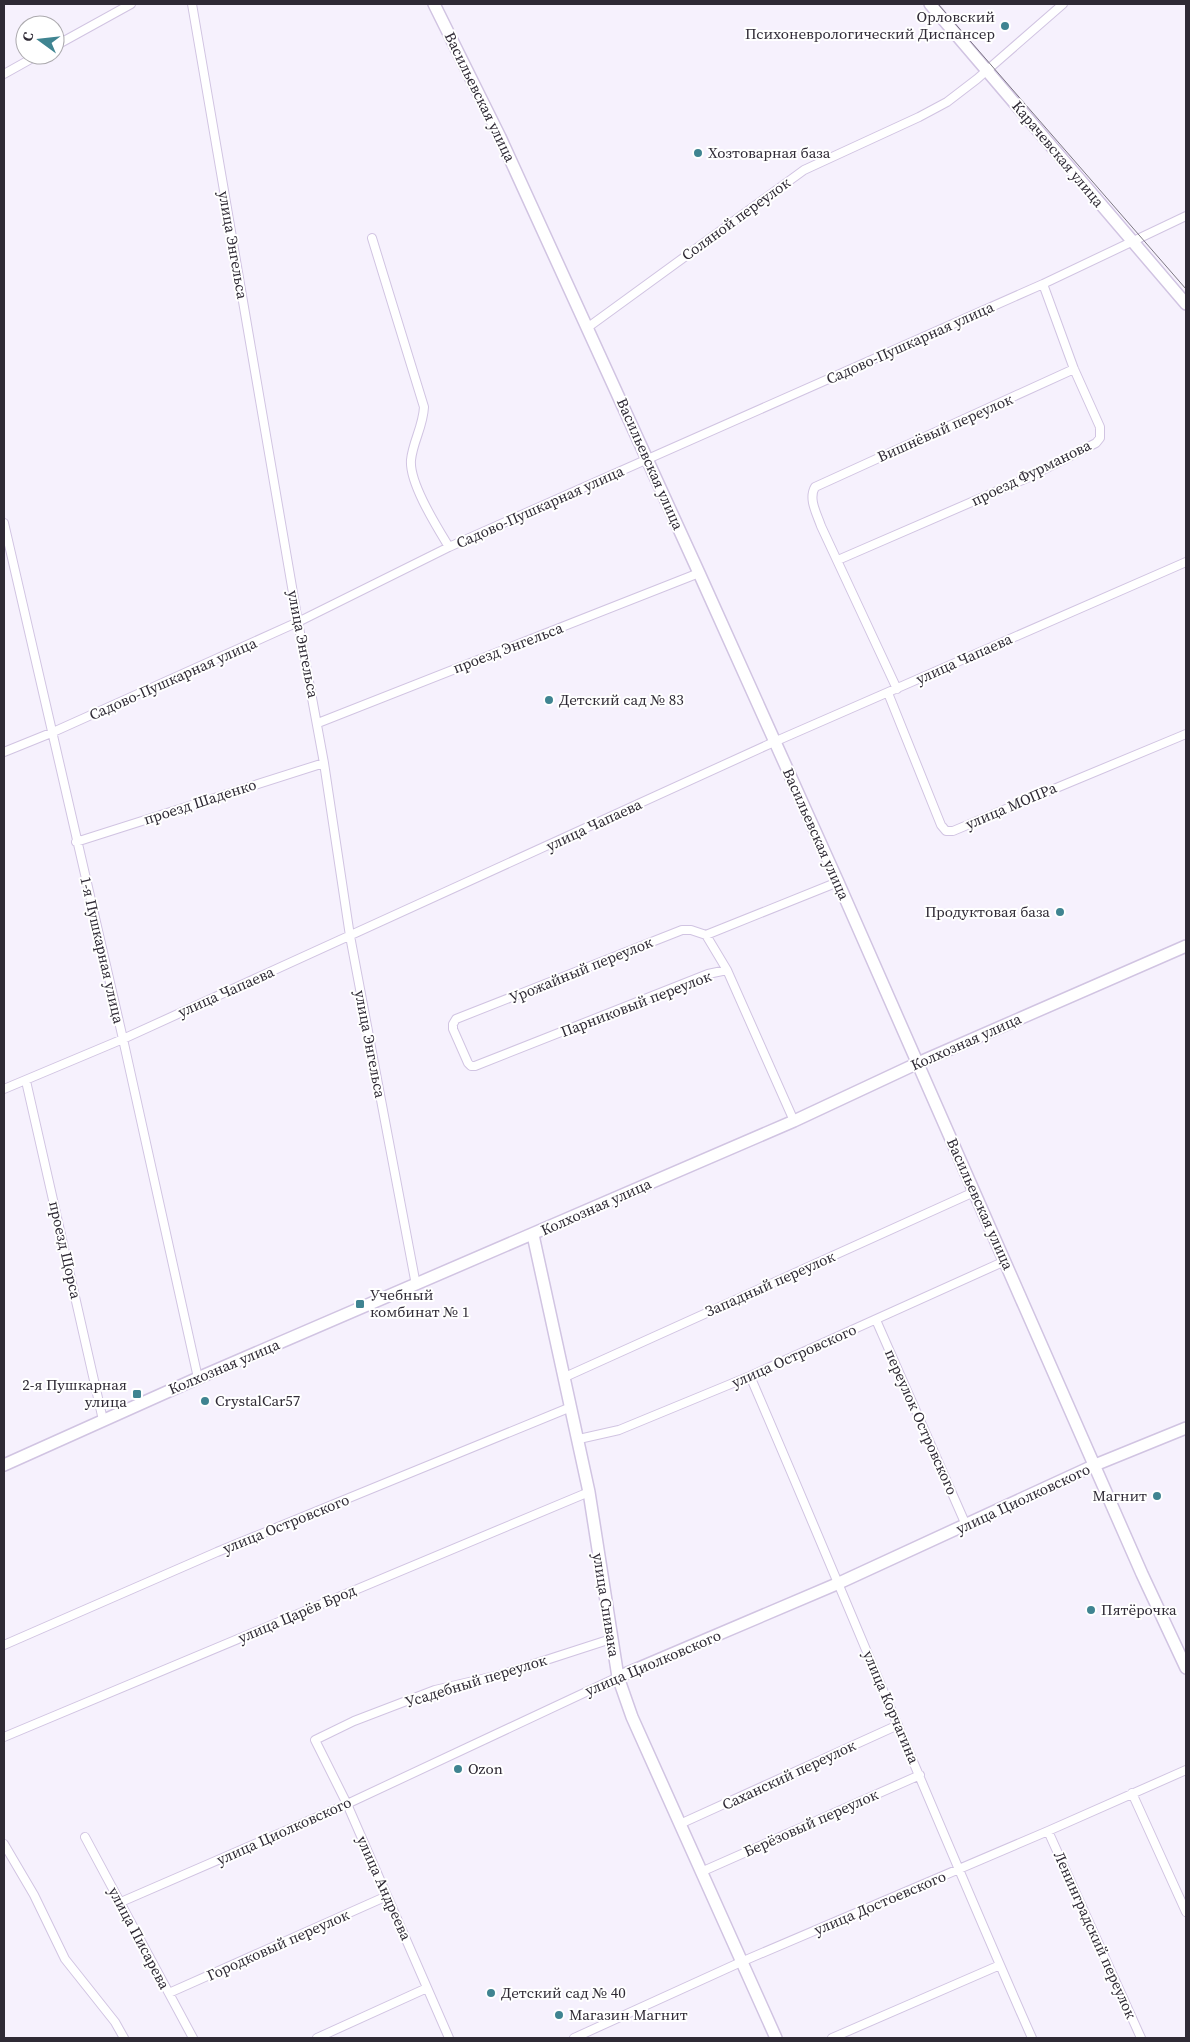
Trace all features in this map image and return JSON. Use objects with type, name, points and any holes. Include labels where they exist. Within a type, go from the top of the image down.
[{"type":"main road","name":"Васильевская улица","points":[[434,4],[504,146],[699,573],[1186,1668]]},
{"type":"main road","name":"Карачевская улица","points":[[930,4],[1186,304]]},
{"type":"main road","name":"Колхозная улица","points":[[4,1465],[198,1378],[794,1121],[918,1063],[1186,946]]},
{"type":"main road","name":"улица Спивака","points":[[533,1235],[579,1439],[618,1677],[632,1717],[776,2038]]},
{"type":"main road","name":"улица Циолковского","points":[[618,1677],[839,1583],[1095,1465],[1186,1428]]},
{"type":"street","points":[[65,41],[132,4]]},
{"type":"street","name":"улица Энгельса","points":[[192,4],[298,622],[318,723],[350,936],[416,1284]]},
{"type":"street","name":"Соляной переулок","points":[[587,328],[804,170],[919,117],[947,102],[988,70],[1063,4]]},
{"type":"street","points":[[4,74],[20,65]]},
{"type":"street","name":"Садово-Пушкарная улица","points":[[4,752],[51,733],[298,622],[449,547],[1043,284],[1186,216]]},
{"type":"street","points":[[372,238],[424,408],[424,420],[411,460],[412,470],[425,506],[449,547]]},
{"type":"street","name":"проезд Фурманова","points":[[838,560],[1027,478],[1096,443],[1100,438],[1100,427],[1074,369],[1043,284]]},
{"type":"street","name":"Вишнёвый переулок","points":[[838,560],[812,499],[812,492],[815,487],[1074,369]]},
{"type":"street","name":"1-я Пушкарная улица","points":[[4,523],[76,842],[123,1039],[198,1378]]},
{"type":"street","points":[[838,560],[897,689]]},
{"type":"street","name":"улица Чапаева","points":[[4,1089],[123,1039],[774,742],[1186,562]]},
{"type":"street","name":"проезд Энгельса","points":[[318,723],[699,573]]},
{"type":"street","name":"улица МОПРа","points":[[888,693],[941,825],[946,830],[953,831],[1186,734]]},
{"type":"street","name":"проезд Шаденко","points":[[76,842],[324,763]]},
{"type":"street","points":[[727,970],[706,935],[838,882]]},
{"type":"street","name":"Урожайный переулок","points":[[476,1066],[468,1063],[453,1029],[456,1019],[682,930],[691,930],[706,935]]},
{"type":"street","name":"Парниковый переулок","points":[[476,1066],[708,974],[727,970],[794,1121]]},
{"type":"street","name":"проезд Щорса","points":[[26,1081],[103,1420]]},
{"type":"street","name":"Западный переулок","points":[[566,1377],[974,1192]]},
{"type":"street","name":"улица Островского","points":[[579,1439],[619,1430],[750,1376],[1006,1261]]},
{"type":"street","name":"переулок Островского","points":[[876,1320],[966,1525]]},
{"type":"street","name":"улица Корчагина","points":[[750,1376],[920,1775],[958,1870],[1032,2038]]},
{"type":"street","name":"улица Островского","points":[[4,1645],[216,1552],[571,1407]]},
{"type":"street","name":"улица Царёв Брод","points":[[4,1737],[589,1492]]},
{"type":"street","name":"Усадебный переулок","points":[[315,1740],[354,1721],[435,1690],[502,1674],[611,1639]]},
{"type":"street","name":"улица Циолковского","points":[[121,1902],[347,1804],[618,1677]]},
{"type":"street","name":"Саханский переулок","points":[[680,1824],[898,1725]]},
{"type":"street","name":"улица Андреева","points":[[315,1740],[347,1804],[449,2038]]},
{"type":"street","name":"улица Достоевского","points":[[574,2038],[741,1962],[1186,1770]]},
{"type":"street","name":"Берёзовый переулок","points":[[701,1872],[920,1775]]},
{"type":"street","points":[[1132,1793],[1186,1912]]},
{"type":"street","name":"Ленинградский переулок","points":[[1048,1831],[1141,2038]]},
{"type":"street","name":"улица Писарева","points":[[85,1837],[193,2038]]},
{"type":"street","points":[[4,1844],[34,1895],[66,1959],[116,2022],[124,2038]]},
{"type":"street","name":"Городковый переулок","points":[[169,1993],[387,1896]]},
{"type":"street","points":[[832,2038],[1000,1965]]},
{"type":"street","points":[[317,2038],[427,1988]]},
{"type":"tram line","points":[[938,4],[1186,289]]},
{"type":"place","name":"Орловский Психоневрологический Диспансер","points":[[1005,26]]},
{"type":"place","name":"Хозтоварная база","points":[[698,153]]},
{"type":"place","name":"Детский сад № 83","points":[[549,700]]},
{"type":"place","name":"Продуктовая база","points":[[1060,912]]},
{"type":"place","name":"Учебный комбинат № 1","points":[[360,1304]]},
{"type":"place","name":"2-я Пушкарная улица","points":[[137,1394]]},
{"type":"place","name":"CrystalCar57","points":[[205,1401]]},
{"type":"place","name":"Магнит","points":[[1157,1496]]},
{"type":"place","name":"Пятёрочка","points":[[1091,1610]]},
{"type":"place","name":"Ozon","points":[[458,1769]]},
{"type":"place","name":"Детский сад № 40","points":[[491,1993]]},
{"type":"place","name":"Магазин Магнит","points":[[559,2015]]}]
